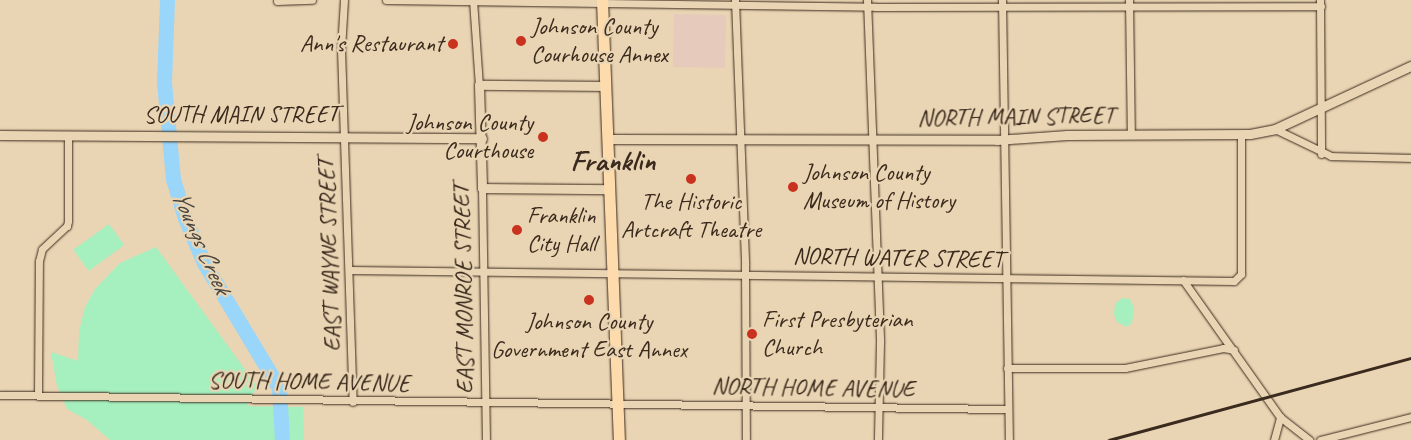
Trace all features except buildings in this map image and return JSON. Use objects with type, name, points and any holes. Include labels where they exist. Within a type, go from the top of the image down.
[{"type":"main road","points":[[602,1],[619,440]]},
{"type":"street","points":[[277,1],[312,0]]},
{"type":"street","name":"EAST WAYNE STREET","points":[[344,0],[341,10],[353,402]]},
{"type":"street","points":[[386,0],[735,2],[803,6],[867,3],[1320,3],[1321,154]]},
{"type":"street","points":[[473,1],[479,85],[605,86]]},
{"type":"street","points":[[735,2],[745,275],[746,440]]},
{"type":"street","points":[[1130,2],[1131,135]]},
{"type":"street","points":[[867,3],[878,276],[878,440]]},
{"type":"street","points":[[1002,4],[1009,440]]},
{"type":"street","name":"NORTH MAIN STREET","points":[[607,139],[1004,140],[1067,135],[1241,135],[1275,129],[1411,66]]},
{"type":"street","name":"EAST MONROE STREET","points":[[479,85],[482,138],[486,440]]},
{"type":"street","points":[[1275,129],[1321,154],[1411,158]]},
{"type":"street","name":"SOUTH MAIN STREET","points":[[0,135],[482,138]]},
{"type":"street","points":[[38,395],[39,261],[42,249],[67,226],[68,135]]},
{"type":"street","name":"NORTH WATER STREET","points":[[350,270],[1234,281],[1241,277],[1241,135]]},
{"type":"street","points":[[482,188],[609,189]]},
{"type":"street","points":[[1183,280],[1280,417],[1309,440]]},
{"type":"street","points":[[1007,368],[1125,368],[1223,348],[1234,350]]},
{"type":"street","name":"SOUTH HOME AVENUE","points":[[0,395],[618,405]]},
{"type":"street","name":"NORTH HOME AVENUE","points":[[618,405],[1008,409]]},
{"type":"street","points":[[1274,440],[1280,417]]},
{"type":"street","points":[[1320,440],[1411,417]]},
{"type":"shaded area","points":[[674,14],[726,15],[725,68],[673,67]]},
{"type":"green space","points":[[109,224],[124,245],[89,271],[73,250]]},
{"type":"green space","points":[[156,247],[257,386],[247,406],[303,407],[304,440],[110,440],[87,420],[67,409],[57,386],[51,352],[78,361],[79,331],[85,307],[95,289],[120,263]]},
{"type":"green space","points":[[1122,298],[1130,299],[1134,308],[1132,323],[1127,327],[1117,322],[1114,314],[1115,304]]},
{"type":"waterway","name":"Youngs Creek","points":[[167,0],[164,82],[173,179],[185,218],[204,263],[279,388],[282,440]]},
{"type":"railway","points":[[1109,440],[1411,358]]},
{"type":"place","name":"Johnson County Courhouse Annex","points":[[521,41]]},
{"type":"place","name":"Ann's Restaurant","points":[[453,44]]},
{"type":"place","name":"Johnson County Courthouse","points":[[543,137]]},
{"type":"place","name":"The Historic Artcraft Theatre","points":[[691,179]]},
{"type":"place","name":"Johnson County Museum of History","points":[[793,187]]},
{"type":"place","name":"Franklin City Hall","points":[[517,230]]},
{"type":"place","name":"Johnson County Government East Annex","points":[[589,300]]},
{"type":"place","name":"First Presbyterian Church","points":[[752,334]]},
{"type":"district","name":"Franklin","points":[[613,161]]}]
